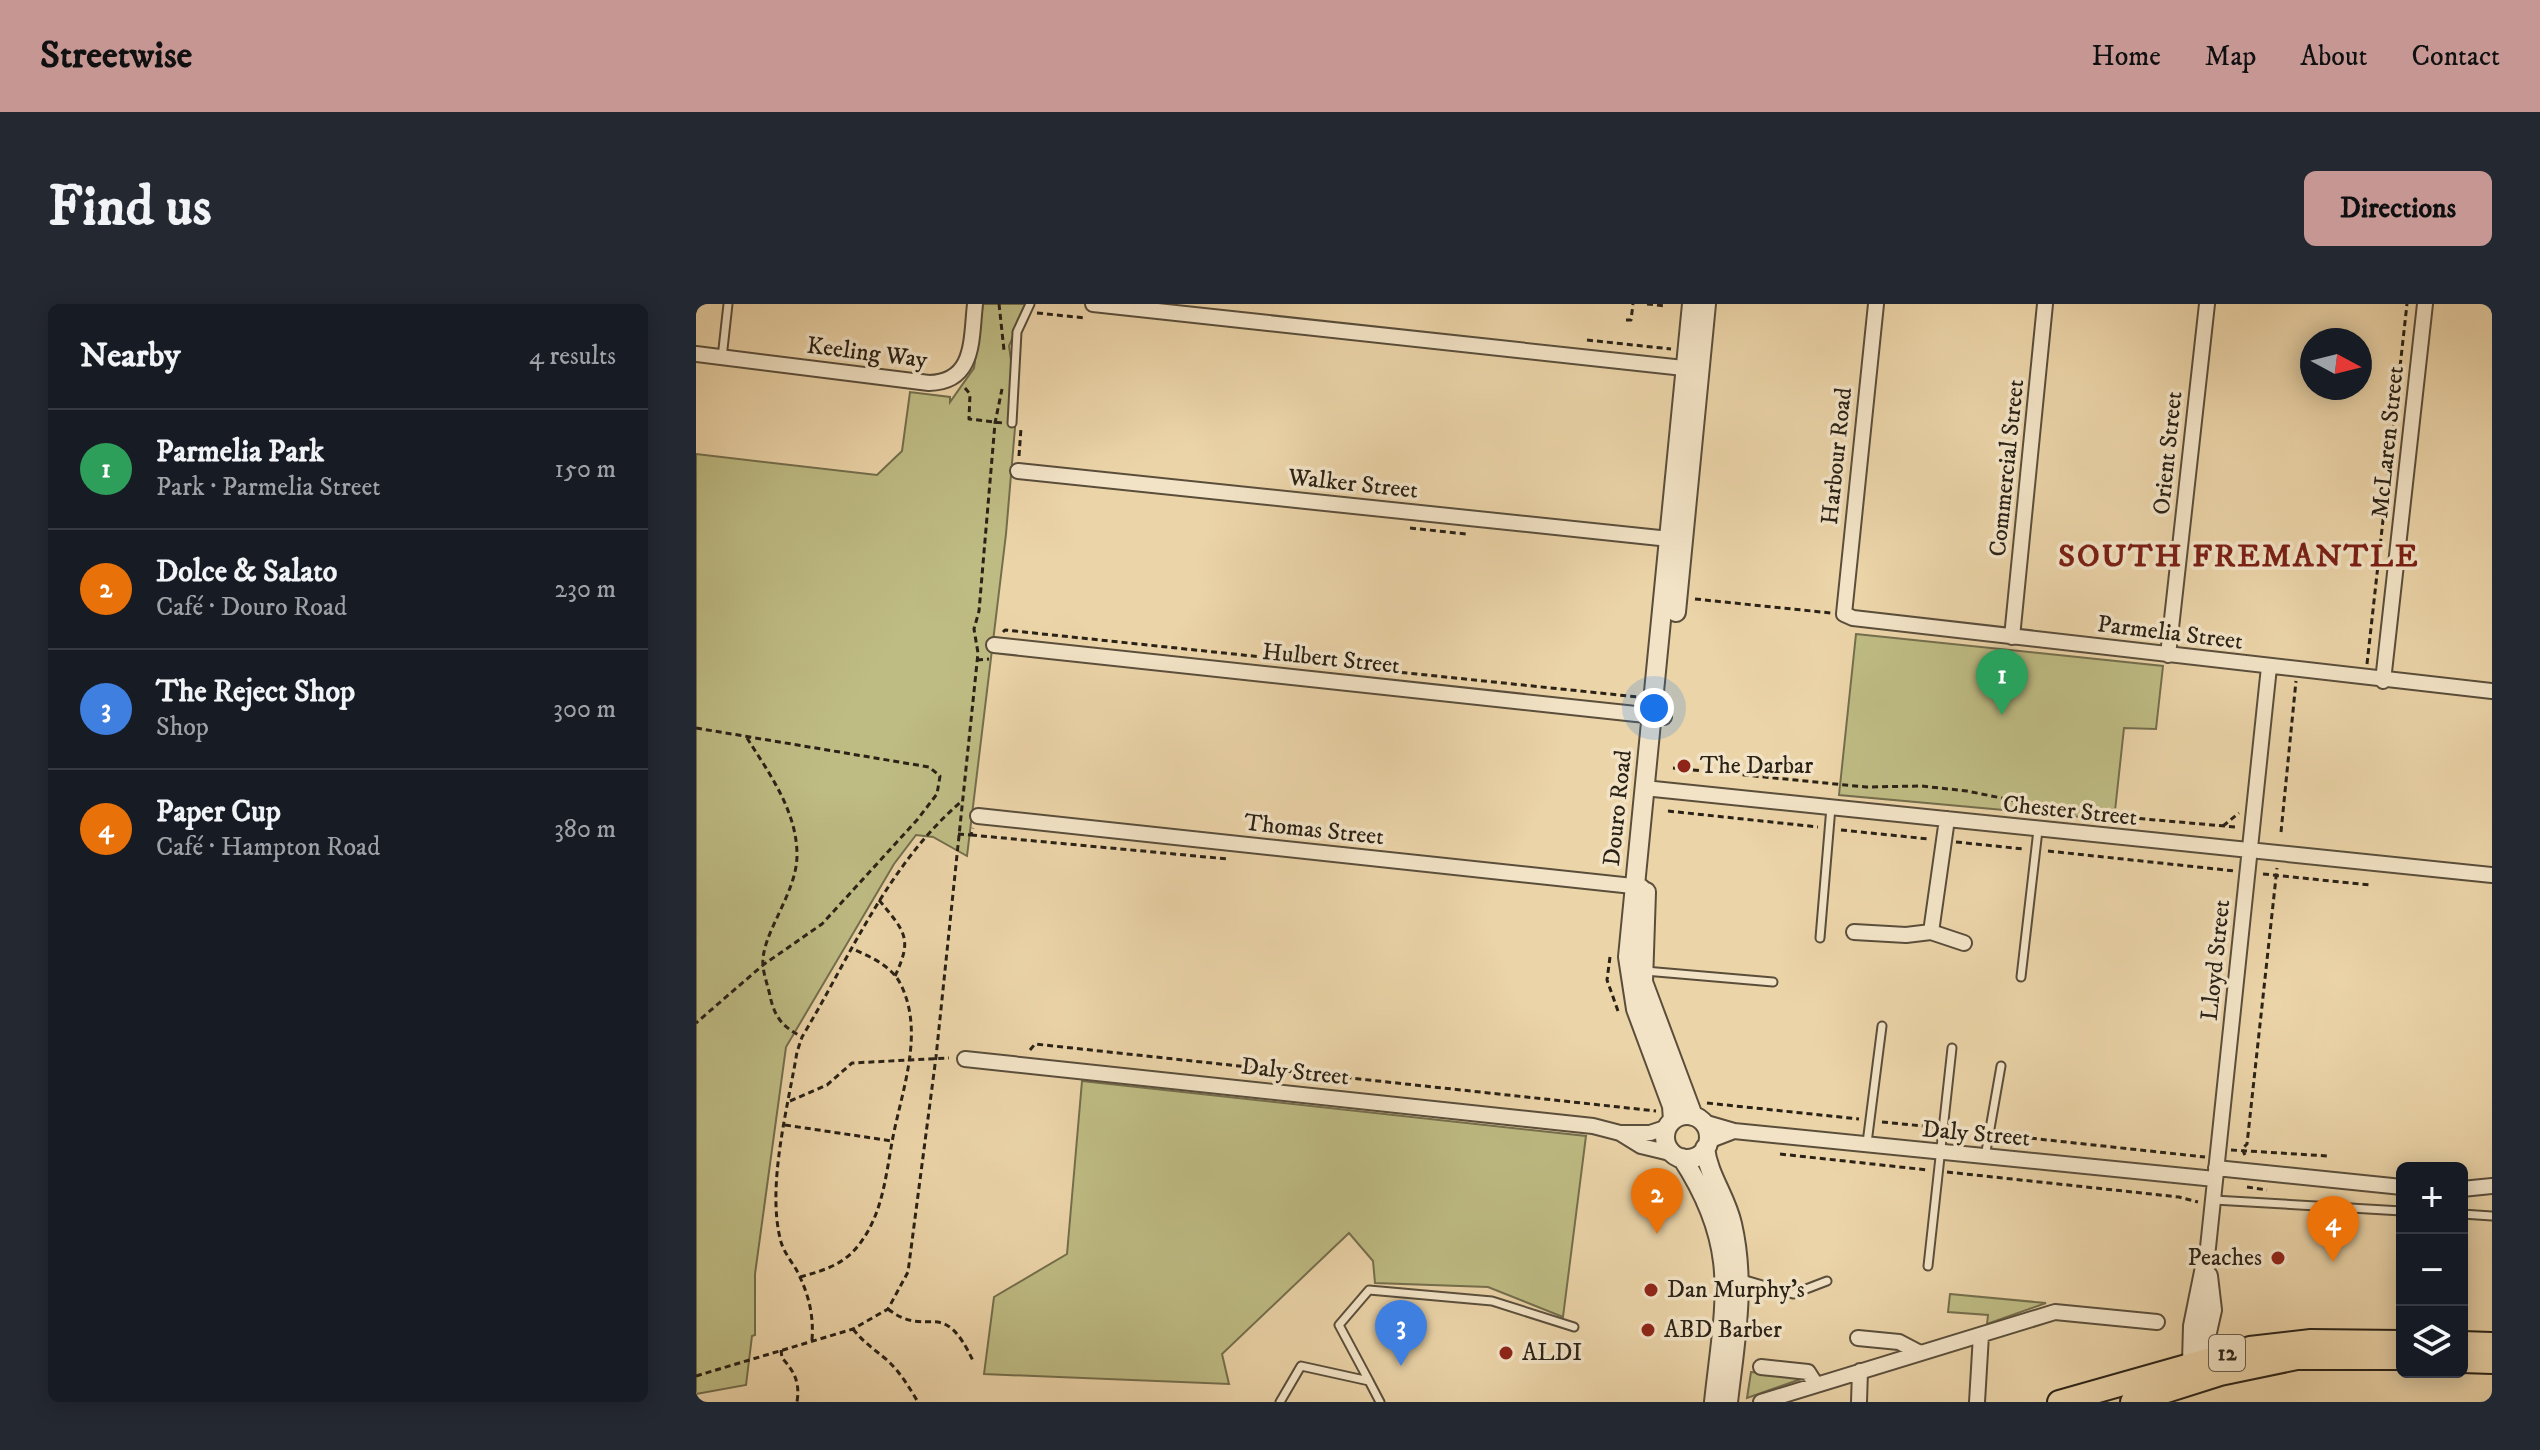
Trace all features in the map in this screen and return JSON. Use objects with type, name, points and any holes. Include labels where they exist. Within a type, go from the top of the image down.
[{"type":"main road","name":"12","points":[[2132,1402],[2250,1348],[2311,1341],[2396,1342]]},
{"type":"main road","points":[[2468,1343],[2492,1344]]},
{"type":"main road","name":"12","points":[[2059,1402],[2201,1369],[2297,1358],[2396,1358]]},
{"type":"main road","points":[[2468,1361],[2492,1362]]},
{"type":"street","name":"Keeling Way","points":[[696,354],[929,383],[956,377],[968,355],[975,304]]},
{"type":"street","points":[[1093,304],[1694,370]]},
{"type":"street","name":"Douro Road","points":[[1692,304],[1694,370]]},
{"type":"street","name":"Douro Road","points":[[1666,1119],[1672,1106],[1636,1009],[1628,957],[1640,887],[1694,370],[1706,304]]},
{"type":"street","name":"Harbour Road","points":[[1844,614],[1876,304]]},
{"type":"street","name":"Commercial Street","points":[[2012,637],[2045,304]]},
{"type":"street","name":"Orient Street","points":[[2168,655],[2207,304]]},
{"type":"street","name":"McLaren Street","points":[[2383,681],[2425,304]]},
{"type":"street","name":"Walker Street","points":[[1018,471],[1677,540]]},
{"type":"street","name":"Parmelia Street","points":[[1844,614],[1853,618],[2012,637],[2492,691]]},
{"type":"street","name":"Hulbert Street","points":[[994,645],[1658,716]]},
{"type":"street","name":"Lloyd Street","points":[[2207,1257],[2240,872],[2248,850],[2269,667]]},
{"type":"street","name":"Chester Street","points":[[1650,789],[2492,875]]},
{"type":"street","name":"Thomas Street","points":[[978,816],[1640,887]]},
{"type":"street","points":[[1931,932],[1947,819]]},
{"type":"street","name":"Douro Road","points":[[1640,887],[1642,971],[1646,997],[1698,1113]]},
{"type":"street","points":[[1854,932],[1906,935],[1931,932],[1964,943]]},
{"type":"street","name":"Daly Street","points":[[965,1059],[1583,1124],[1620,1133],[1650,1133],[1666,1119]]},
{"type":"street","points":[[1714,1402],[1725,1304],[1722,1247],[1705,1191],[1666,1142],[1666,1119],[1698,1113],[1707,1145],[1707,1161],[1731,1220],[1740,1278],[1728,1402]]},
{"type":"street","name":"Daly Street","points":[[1698,1113],[1734,1131],[1985,1157],[2215,1173],[2245,1170],[2293,1179],[2396,1187]]},
{"type":"street","name":"Daly Street","points":[[1707,1145],[1734,1131]]},
{"type":"street","name":"Daly Street","points":[[1620,1133],[1641,1146],[1678,1156]]},
{"type":"street","points":[[1678,1156],[1695,1157],[1707,1145]]},
{"type":"street","points":[[2468,1188],[2492,1186]]},
{"type":"street","points":[[2207,1257],[2215,1337],[2226,1346],[2250,1348]]},
{"type":"street","points":[[2201,1369],[2193,1326],[2207,1257]]},
{"type":"street","points":[[2201,1369],[2212,1310]]},
{"type":"street","points":[[1761,1402],[2055,1312],[2157,1322]]},
{"type":"street","points":[[1977,1402],[1981,1335]]},
{"type":"street","points":[[1858,1338],[1899,1342],[1920,1353]]},
{"type":"street","points":[[1761,1367],[1808,1372],[1815,1383]]},
{"type":"street","points":[[1859,1402],[1860,1371]]},
{"type":"lane","points":[[722,358],[728,304]]},
{"type":"lane","points":[[1012,423],[1017,332],[1030,304]]},
{"type":"lane","points":[[1820,938],[1831,807]]},
{"type":"lane","points":[[2021,977],[2038,830]]},
{"type":"lane","points":[[1642,971],[1773,982]]},
{"type":"lane","points":[[1867,1145],[1882,1026]]},
{"type":"lane","points":[[1928,1266],[1952,1048]]},
{"type":"lane","points":[[1985,1157],[2001,1066]]},
{"type":"lane","points":[[2214,1200],[2396,1211]]},
{"type":"lane","points":[[2468,1214],[2492,1216]]},
{"type":"lane","points":[[1740,1278],[1793,1294],[1827,1281]]},
{"type":"lane","points":[[1380,1402],[1339,1325],[1369,1290],[1492,1301],[1574,1327]]},
{"type":"lane","points":[[1280,1402],[1301,1366],[1369,1381]]},
{"type":"path","points":[[999,304],[1004,353]]},
{"type":"path","points":[[1626,320],[1631,320],[1633,304]]},
{"type":"path","points":[[1647,304],[1666,306]]},
{"type":"path","points":[[2357,666],[2367,668],[2407,304]]},
{"type":"path","points":[[1587,340],[1674,349]]},
{"type":"path","points":[[956,377],[970,394],[969,419],[1012,423],[1021,427],[1018,471]]},
{"type":"path","points":[[696,1376],[853,1329],[888,1309],[908,1272],[936,1057],[978,653],[974,629],[979,611],[995,423],[1002,385]]},
{"type":"path","points":[[1691,595],[1694,599],[1844,614]]},
{"type":"path","points":[[994,645],[1005,630],[1638,697]]},
{"type":"path","points":[[2281,832],[2296,680]]},
{"type":"path","points":[[696,728],[929,767],[940,776],[937,794],[890,853],[857,883],[822,924],[763,965],[696,1023]]},
{"type":"path","points":[[745,736],[786,806],[794,830],[797,856],[792,886],[764,949],[763,965],[773,1009],[782,1026],[802,1037]]},
{"type":"path","points":[[1673,768],[1850,786],[1967,791],[2075,813],[2223,826],[2250,834]]},
{"type":"path","points":[[812,1341],[811,1305],[782,1245],[777,1218],[785,1125],[802,1037],[879,900],[933,825],[962,801]]},
{"type":"path","points":[[2223,826],[2240,812]]},
{"type":"path","points":[[2242,1149],[2247,1144],[2278,865],[2268,852]]},
{"type":"path","points":[[2240,872],[2370,885]]},
{"type":"path","points":[[879,900],[906,940],[905,954],[895,976]]},
{"type":"path","points":[[800,1277],[842,1261],[859,1245],[877,1212],[887,1182],[909,1059],[909,1009],[901,983],[884,964],[853,949]]},
{"type":"path","points":[[1610,952],[1607,980],[1623,1022]]},
{"type":"path","points":[[1017,1065],[1035,1044],[1666,1119]]},
{"type":"path","points":[[789,1101],[827,1085],[852,1063],[936,1057]]},
{"type":"path","points":[[1698,1113],[1870,1120],[2196,1156],[2242,1149],[2327,1156]]},
{"type":"path","points":[[785,1125],[892,1141]]},
{"type":"path","points":[[2242,1149],[2246,1159],[2245,1170]]},
{"type":"path","points":[[2110,1190],[2198,1202]]},
{"type":"path","points":[[888,1309],[911,1322],[941,1322],[955,1329],[974,1363]]},
{"type":"path","points":[[853,1329],[867,1347],[885,1358],[904,1379],[918,1402]]},
{"type":"path","points":[[781,1350],[782,1358],[794,1371],[799,1389],[797,1402]]},
{"type":"shaded area","points":[[983,304],[1027,304],[1009,346],[1017,404],[1006,534],[967,856],[933,837],[916,835],[894,864],[786,1047],[755,1274],[755,1335],[752,1336],[746,1385],[696,1394],[696,454],[877,475],[902,451],[910,392],[950,397],[950,402],[974,368]]},
{"type":"shaded area","points":[[1856,634],[2163,666],[2156,729],[2124,728],[2114,820],[1839,795]]},
{"type":"shaded area","points":[[1082,1081],[1586,1136],[1563,1317],[1488,1287],[1375,1283],[1373,1261],[1349,1233],[1222,1354],[1229,1384],[984,1374],[994,1297],[1067,1254]]},
{"type":"shaded area","points":[[1950,1294],[2046,1303],[1987,1324],[1988,1315],[1948,1312]]},
{"type":"shaded area","points":[[1751,1372],[1804,1378],[1747,1398]]},
{"type":"place","name":"Parmelia Park","points":[[2002,715]]},
{"type":"place","name":"The Darbar","points":[[1684,766]]},
{"type":"place","name":"Dolce & Salato","points":[[1657,1234]]},
{"type":"place","name":"Peaches","points":[[2278,1258]]},
{"type":"place","name":"Paper Cup","points":[[2333,1262]]},
{"type":"place","name":"Dan Murphy's","points":[[1651,1290]]},
{"type":"place","name":"ABD Barber","points":[[1648,1330]]},
{"type":"place","name":"ALDI","points":[[1506,1353]]},
{"type":"place","name":"The Reject Shop","points":[[1401,1366]]},
{"type":"district","name":"SOUTH FREMANTLE","points":[[2239,557]]}]
